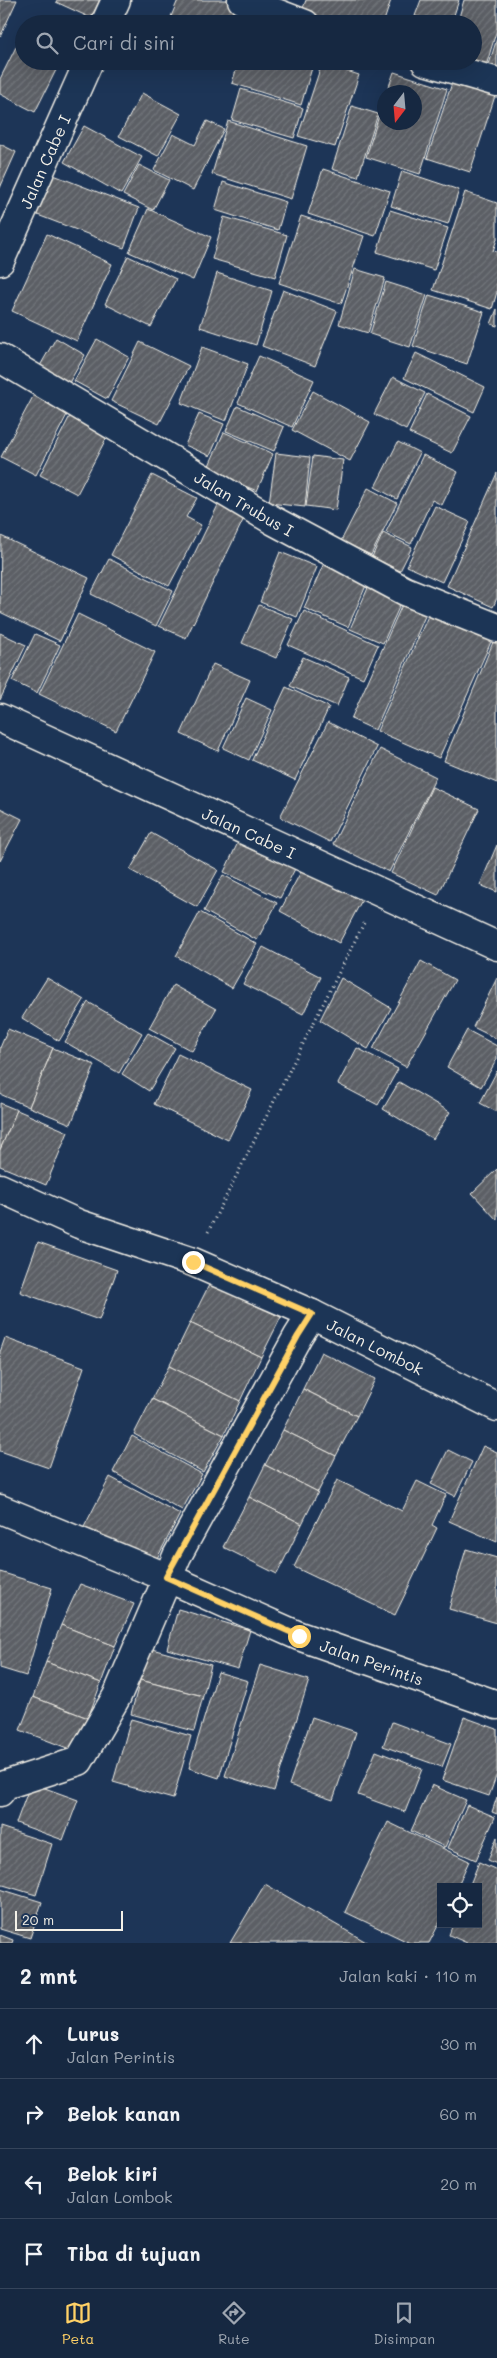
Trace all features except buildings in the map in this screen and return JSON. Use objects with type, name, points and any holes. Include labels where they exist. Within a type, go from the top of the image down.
[{"type":"street","points":[[109,15],[116,0]]},
{"type":"street","points":[[242,0],[281,15]]},
{"type":"street","name":"Jalan Cabe I","points":[[0,261],[85,70]]},
{"type":"street","points":[[456,70],[497,82]]},
{"type":"street","name":"Jalan Trubus I","points":[[0,358],[274,521],[405,591],[497,628]]},
{"type":"street","name":"Jalan Cabe I","points":[[0,718],[497,946]]},
{"type":"street","name":"Jalan Lombok","points":[[0,1188],[79,1224],[193,1262],[312,1314],[497,1407]]},
{"type":"street","points":[[0,1792],[5,1785],[79,1760],[118,1696],[166,1577],[298,1336],[312,1314]]},
{"type":"street","name":"Jalan Perintis","points":[[0,1509],[166,1577],[299,1636],[497,1704]]},
{"type":"path","points":[[193,1262],[380,892]]},
{"type":"route","points":[[193,1262],[312,1314],[298,1336],[166,1577],[299,1636]]}]
